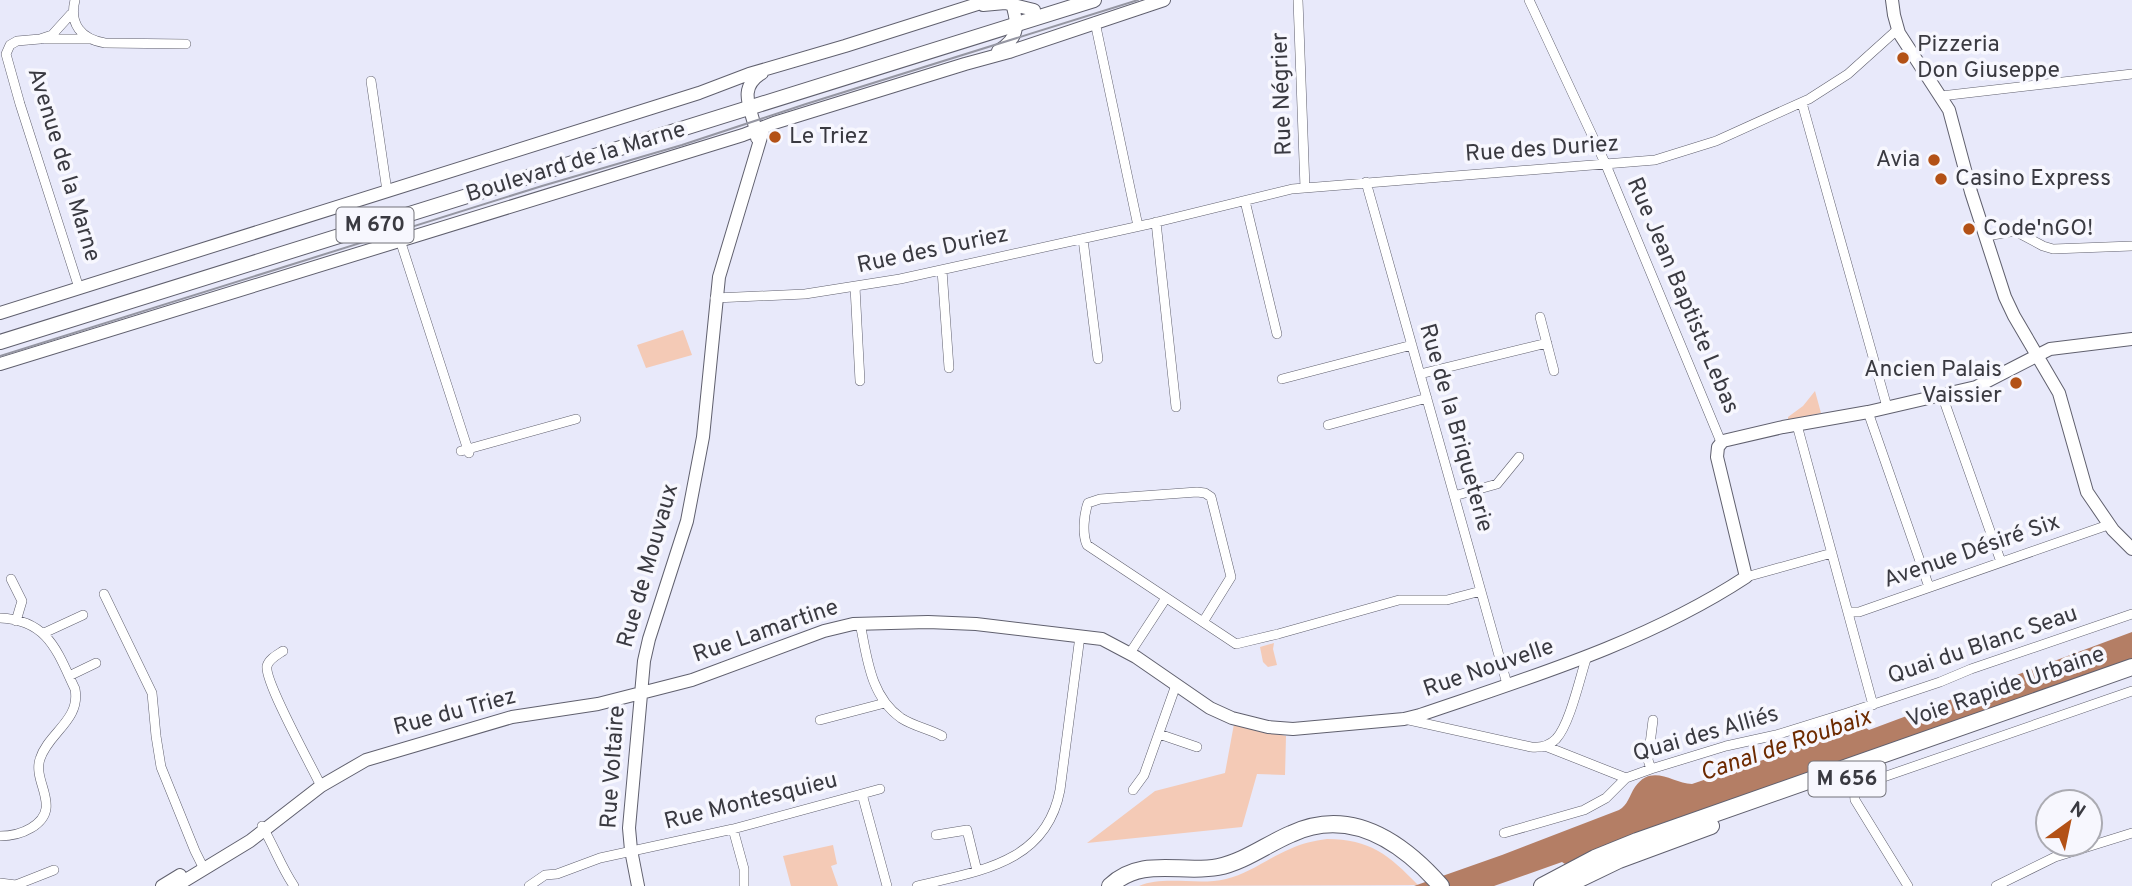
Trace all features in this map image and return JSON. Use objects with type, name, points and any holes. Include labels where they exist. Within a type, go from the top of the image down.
[{"type":"highway","name":"Voie Rapide Urbaine","points":[[1542,886],[1595,858],[1637,841],[2132,667]]},
{"type":"highway","name":"Voie Rapide Urbaine","points":[[1565,886],[1619,860],[1672,840],[2132,678]]},
{"type":"highway","points":[[1110,886],[1122,877],[1146,868],[1206,869],[1228,864],[1297,831],[1320,825],[1341,825],[1376,833],[1395,843],[1430,886]]},
{"type":"highway","points":[[1126,886],[1149,877],[1204,878],[1224,874],[1302,838],[1331,833],[1350,834],[1388,849],[1411,861],[1441,886]]},
{"type":"highway","points":[[1584,886],[1672,840]]},
{"type":"main road","name":"Boulevard de la Marne","points":[[1014,11],[1034,10],[1067,0]]},
{"type":"main road","name":"Boulevard de la Marne","points":[[0,342],[748,104],[1014,11],[1094,0]]},
{"type":"main road","name":"Boulevard de la Marne","points":[[0,333],[748,104]]},
{"type":"street","points":[[40,39],[57,32],[71,13],[75,0]]},
{"type":"street","name":"Boulevard de la Marne","points":[[0,313],[990,0]]},
{"type":"street","name":"Boulevard de la Marne","points":[[0,364],[1009,52],[1164,0]]},
{"type":"street","name":"Rue Négrier","points":[[1298,0],[1305,188]]},
{"type":"street","name":"Rue Jean Baptiste Lebas","points":[[1530,0],[1606,165],[1721,442]]},
{"type":"street","points":[[1892,0],[1898,29],[1951,115],[1966,174],[2009,307],[2059,393],[2087,492],[2108,525],[2132,549]]},
{"type":"street","name":"Boulevard de la Marne","points":[[964,8],[993,3],[1014,11]]},
{"type":"street","points":[[965,64],[1005,47],[1015,34],[1014,11]]},
{"type":"street","points":[[71,13],[78,28],[91,39]]},
{"type":"street","points":[[1095,22],[1138,226]]},
{"type":"street","name":"Rue des Duriez","points":[[715,298],[805,294],[855,287],[1083,239],[1305,188],[1650,161],[1729,136],[1802,103],[1848,74],[1898,29]]},
{"type":"street","points":[[40,39],[186,44]]},
{"type":"street","name":"Avenue de la Marne","points":[[40,39],[13,43],[6,54],[79,288]]},
{"type":"street","points":[[760,129],[748,104],[748,90],[756,77],[769,70]]},
{"type":"street","points":[[1941,96],[2132,74]]},
{"type":"street","points":[[371,81],[387,191]]},
{"type":"street","points":[[1802,103],[1887,407]]},
{"type":"street","name":"Rue de Mouvaux","points":[[640,693],[649,639],[687,521],[703,437],[715,298],[760,129]]},
{"type":"street","name":"Rue de la Briqueterie","points":[[1366,182],[1507,684]]},
{"type":"street","points":[[1245,201],[1277,334]]},
{"type":"street","points":[[1156,222],[1176,407]]},
{"type":"street","points":[[1987,236],[2015,231],[2053,249],[2132,246]]},
{"type":"street","points":[[1083,239],[1098,359]]},
{"type":"street","points":[[400,240],[466,451],[576,419]]},
{"type":"street","points":[[942,270],[949,368]]},
{"type":"street","points":[[855,287],[860,381]]},
{"type":"street","points":[[1540,317],[1554,370]]},
{"type":"street","points":[[1832,553],[1746,577],[1716,453],[1721,442],[1942,396],[1989,382],[2037,355],[2057,348],[2132,339]]},
{"type":"street","points":[[1420,374],[1547,343]]},
{"type":"street","points":[[1282,379],[1412,345]]},
{"type":"street","points":[[1942,396],[2001,562]]},
{"type":"street","points":[[1328,425],[1427,398]]},
{"type":"street","points":[[1868,412],[1929,587]]},
{"type":"street","points":[[1797,425],[1873,705]]},
{"type":"street","points":[[1454,496],[1497,484],[1519,457]]},
{"type":"street","points":[[1203,622],[1231,577],[1211,497],[1202,492],[1091,500],[1086,509],[1084,539],[1087,545],[1233,642],[1243,643],[1399,600],[1447,600],[1481,592]]},
{"type":"street","name":"Avenue Désiré Six","points":[[1849,612],[1860,612],[2108,525]]},
{"type":"street","name":"Rue Nouvelle","points":[[1176,685],[1218,712],[1268,727],[1293,729],[1404,719],[1587,656],[1674,618],[1746,577]]},
{"type":"street","points":[[12,579],[22,601],[16,621]]},
{"type":"street","points":[[104,594],[152,693],[161,767],[202,865]]},
{"type":"street","points":[[1130,653],[1166,598]]},
{"type":"street","name":"Quai du Blanc Seau","points":[[1847,713],[2132,614]]},
{"type":"street","points":[[44,634],[82,615]]},
{"type":"street","points":[[0,618],[32,626],[44,634],[51,641],[76,693],[74,707],[67,721],[39,760],[46,796],[43,815],[34,826],[24,831],[0,836]]},
{"type":"street","points":[[860,623],[872,678],[885,703],[907,722],[942,736]]},
{"type":"street","name":"Rue Lamartine","points":[[640,693],[704,676],[835,628],[860,623],[969,624],[1080,636],[1109,642],[1176,685]]},
{"type":"street","points":[[917,886],[1005,862],[1023,851],[1042,833],[1053,814],[1059,790],[1080,636]]},
{"type":"street","points":[[283,651],[270,661],[268,672],[277,698],[321,786]]},
{"type":"street","points":[[1545,746],[1556,739],[1564,726],[1587,656]]},
{"type":"street","points":[[69,676],[96,663]]},
{"type":"street","points":[[1133,790],[1144,775],[1176,685]]},
{"type":"street","points":[[1908,886],[1855,797],[1858,788],[2132,691]]},
{"type":"street","name":"Rue du Triez","points":[[162,886],[263,828],[356,764],[512,717],[597,704],[640,693]]},
{"type":"street","name":"Rue Voltaire","points":[[638,886],[631,850],[630,815],[640,693]]},
{"type":"street","points":[[820,720],[885,703]]},
{"type":"street","name":"Quai des Alliés","points":[[1504,833],[1594,805],[1614,791],[1626,778],[1651,769],[1719,748],[1785,733],[1847,713]]},
{"type":"street","points":[[1404,719],[1531,747],[1545,746],[1626,778]]},
{"type":"street","points":[[1651,769],[1648,760],[1653,720]]},
{"type":"street","points":[[1159,734],[1197,747]]},
{"type":"street","name":"Rue Montesquieu","points":[[529,886],[545,875],[594,859],[733,829],[880,789]]},
{"type":"street","points":[[862,794],[887,886]]},
{"type":"street","points":[[263,828],[294,886]]},
{"type":"street","points":[[733,829],[744,869],[744,886]]},
{"type":"street","points":[[936,835],[967,830],[977,871]]},
{"type":"street","points":[[1996,886],[2055,857],[2132,833]]},
{"type":"street","name":"Rue du Triez","points":[[176,886],[202,865]]},
{"type":"street","points":[[0,883],[16,885],[54,870]]},
{"type":"shaded area","points":[[683,330],[692,355],[646,368],[637,345]]},
{"type":"shaded area","points":[[1815,391],[1821,413],[1788,420],[1788,417],[1803,406]]},
{"type":"shaded area","points":[[2132,632],[2132,660],[1663,823],[1565,864],[1562,862],[1494,886],[1414,886],[1619,810],[1635,787],[1648,776],[1662,776],[1692,784],[1863,726],[1869,730]]},
{"type":"shaded area","points":[[1274,643],[1277,665],[1268,667],[1263,662],[1260,647]]},
{"type":"shaded area","points":[[1234,724],[1286,736],[1285,775],[1257,774],[1242,827],[1087,843],[1155,791],[1225,773]]},
{"type":"shaded area","points":[[1327,839],[1355,842],[1378,851],[1398,865],[1418,885],[1139,886],[1160,881],[1204,882],[1226,879],[1295,847]]},
{"type":"shaded area","points":[[833,845],[837,864],[831,866],[838,886],[791,886],[783,856]]},
{"type":"tram line","points":[[0,356],[542,186],[682,145],[1138,0]]},
{"type":"place","name":"Pizzeria Don Giuseppe","points":[[1903,58]]},
{"type":"place","name":"Le Triez","points":[[775,137]]},
{"type":"place","name":"Avia","points":[[1934,160]]},
{"type":"place","name":"Casino Express","points":[[1941,179]]},
{"type":"place","name":"Code'nGO!","points":[[1969,229]]},
{"type":"place","name":"Ancien Palais Vaissier","points":[[2016,383]]},
{"type":"water label","name":"Canal de Roubaix","points":[[1786,746]]}]
